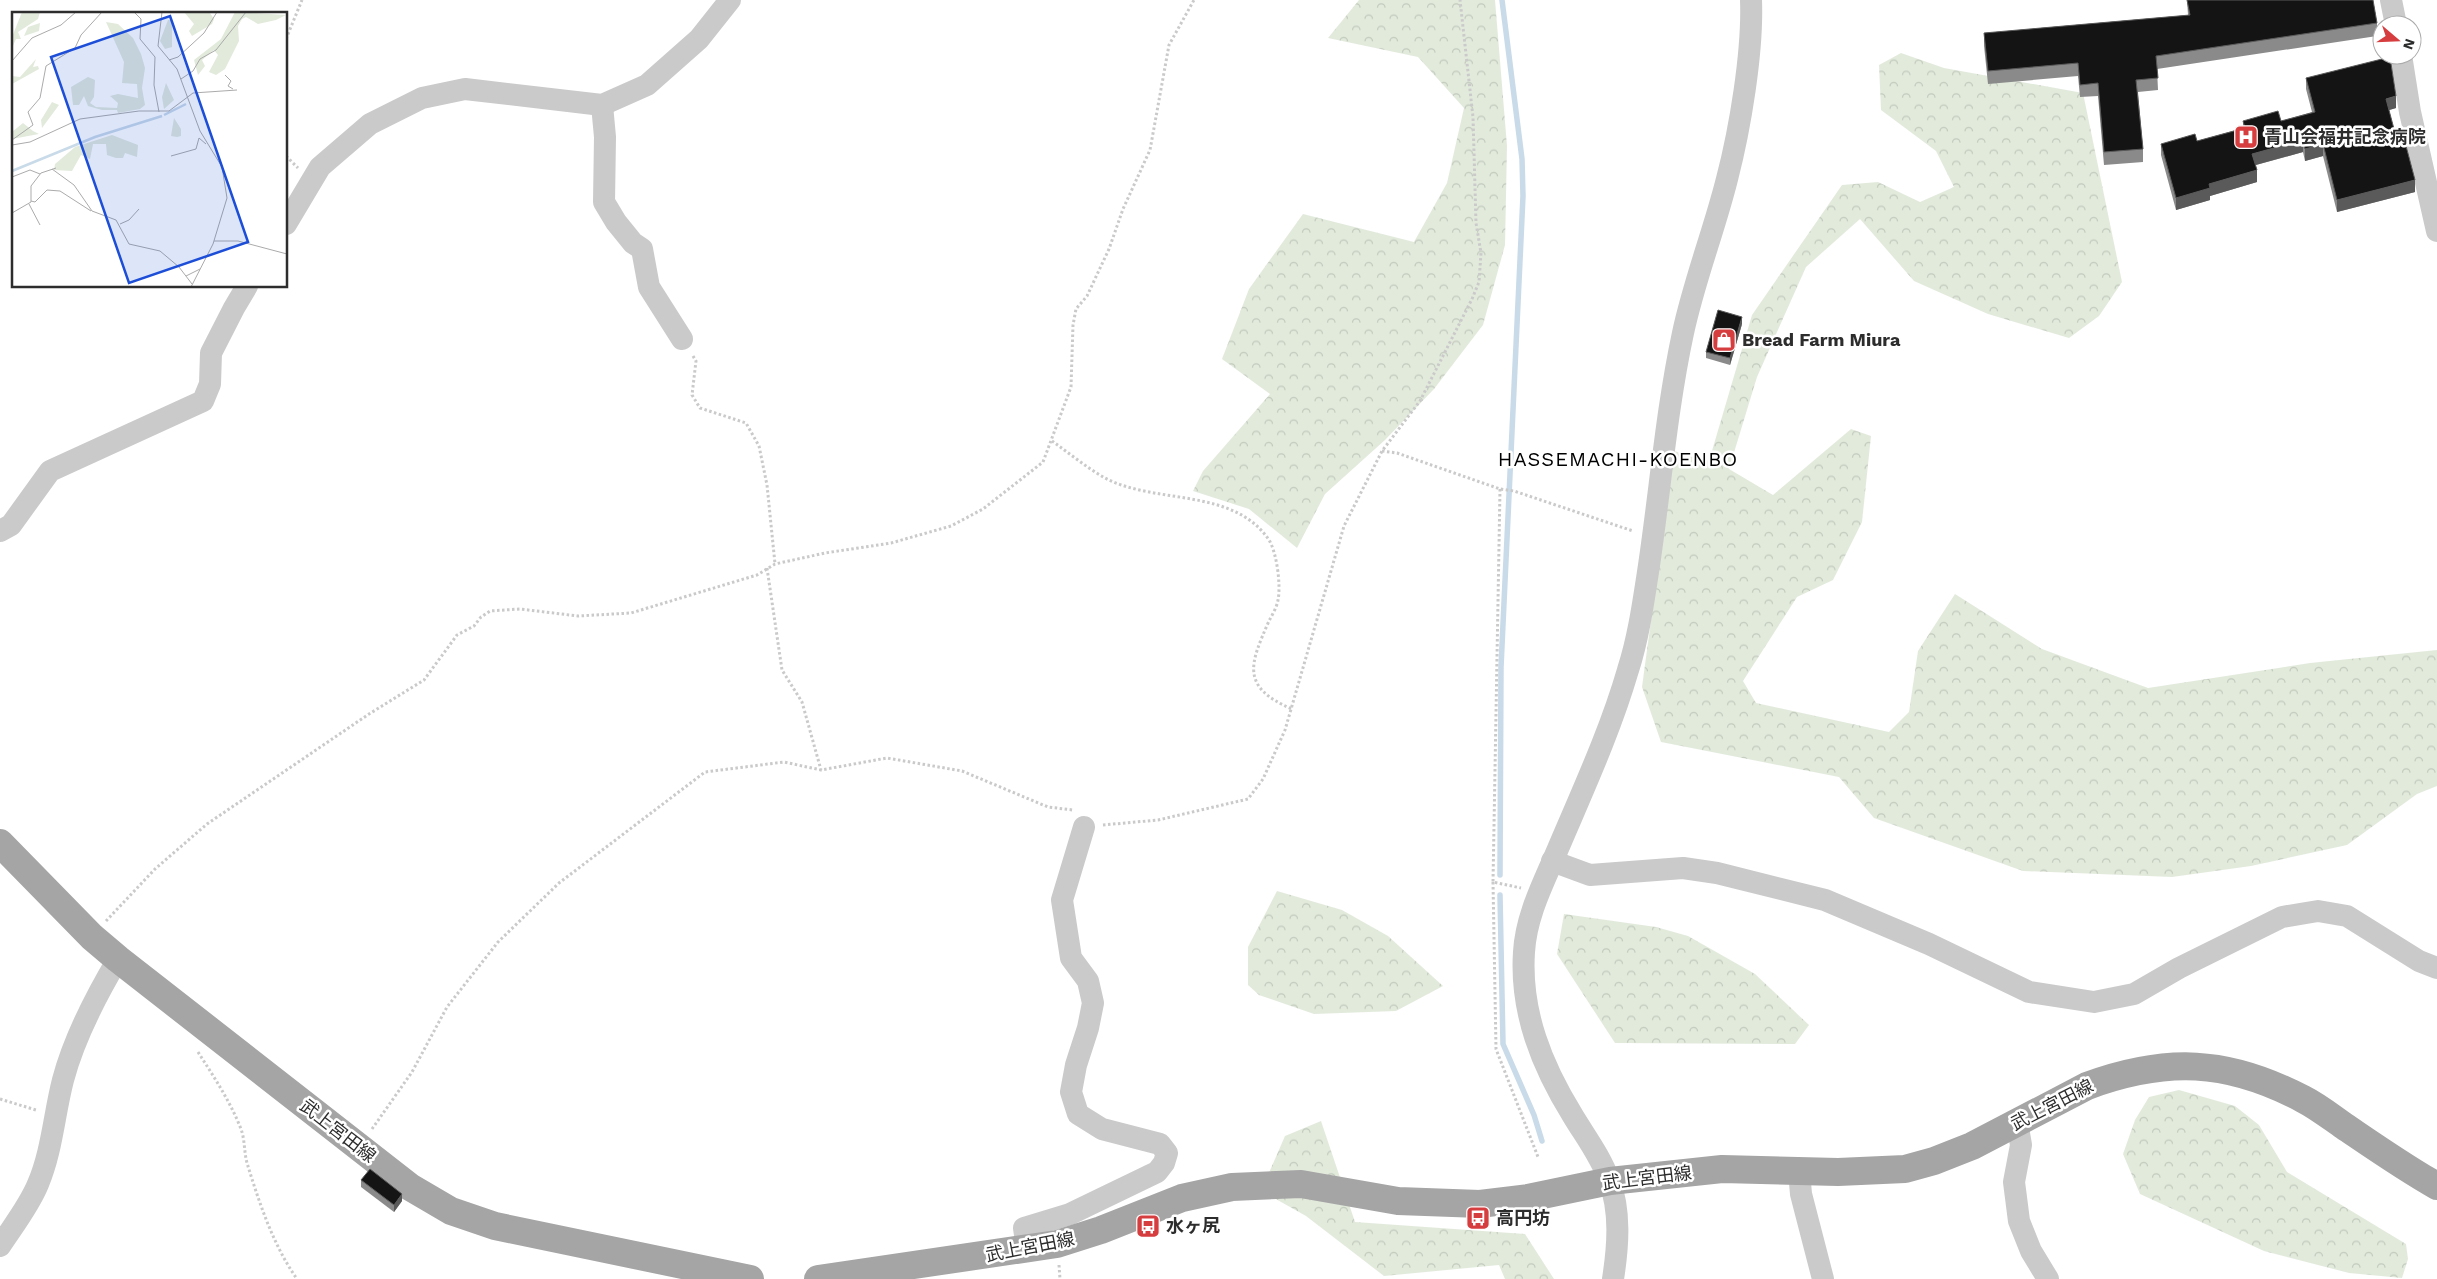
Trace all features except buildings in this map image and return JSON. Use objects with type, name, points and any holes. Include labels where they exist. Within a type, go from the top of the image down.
[{"type":"main road","name":"武上宮田線","points":[[0,843],[92,936],[118,959],[410,1187],[451,1211],[495,1226],[750,1279]]},
{"type":"main road","name":"武上宮田線","points":[[818,1279],[1027,1249],[1078,1238],[1176,1200],[1232,1186],[1301,1184],[1398,1201],[1458,1204],[1512,1201],[1610,1181],[1722,1169],[1799,1172],[1878,1172],[1905,1168],[1951,1155],[2064,1096],[2106,1079],[2160,1067],[2218,1068],[2257,1078],[2304,1099],[2437,1186]]},
{"type":"street","points":[[288,221],[320,167],[370,124],[422,98],[465,89],[602,106],[647,85],[699,39],[730,0]]},
{"type":"street","points":[[1613,1279],[1618,1250],[1616,1213],[1610,1181],[1599,1158],[1548,1073],[1528,1020],[1524,987],[1524,951],[1529,917],[1604,739],[1629,670],[1642,612],[1671,396],[1683,331],[1727,179],[1738,126],[1746,68],[1751,0]]},
{"type":"street","points":[[2391,0],[2394,15]]},
{"type":"street","points":[[2403,65],[2410,112],[2437,231]]},
{"type":"street","points":[[602,106],[605,137],[604,202],[616,222],[633,243],[642,249],[649,287],[682,340]]},
{"type":"street","points":[[0,532],[11,525],[50,471],[203,401],[210,384],[212,353],[246,288]]},
{"type":"street","points":[[1027,1249],[1024,1228],[1070,1214],[1156,1172],[1164,1163],[1166,1153],[1160,1144],[1102,1129],[1078,1114],[1071,1092],[1076,1065],[1088,1028],[1093,1003],[1088,981],[1071,958],[1062,900],[1084,827]]},
{"type":"street","points":[[1552,861],[1590,875],[1683,868],[1717,873],[1824,900],[1929,944],[2029,992],[2094,1002],[2134,994],[2179,968],[2282,917],[2318,912],[2347,916],[2419,961],[2437,968]]},
{"type":"street","points":[[0,1246],[38,1185],[47,1159],[56,1122],[62,1082],[71,1053],[118,959]]},
{"type":"street","points":[[2017,1122],[2021,1145],[2014,1182],[2019,1221],[2032,1251],[2048,1279]]},
{"type":"street","points":[[1799,1172],[1802,1194],[1823,1279]]},
{"type":"path","points":[[288,34],[302,0]]},
{"type":"path","points":[[92,936],[155,869],[207,824],[369,714],[424,680],[457,636],[474,626],[481,617],[490,612],[520,609],[578,616],[631,613],[758,575],[775,564],[825,553],[891,543],[951,526],[983,508],[1043,462],[1071,387],[1076,309],[1087,296],[1110,249],[1123,209],[1150,150],[1169,45],[1194,0]]},
{"type":"path","points":[[359,1146],[412,1072],[447,1007],[498,942],[559,883],[705,772],[784,762],[821,770],[888,758],[962,771],[1048,807],[1089,812],[1084,827],[1158,820],[1248,799],[1263,780],[1285,730],[1344,526],[1382,451],[1420,401],[1448,349],[1479,282],[1481,253],[1476,223],[1473,117],[1460,0]]},
{"type":"path","points":[[682,340],[696,361],[692,395],[700,408],[746,423],[759,446],[767,485],[775,564]]},
{"type":"path","points":[[1052,441],[1106,479],[1226,508],[1252,521],[1270,542],[1277,566],[1278,600],[1255,654],[1252,675],[1261,690],[1279,704],[1292,709]]},
{"type":"path","points":[[1382,451],[1397,453],[1653,537]]},
{"type":"path","points":[[1503,489],[1493,882],[1496,1049],[1538,1157]]},
{"type":"path","points":[[767,568],[782,670],[802,702],[821,770]]},
{"type":"path","points":[[1493,882],[1539,891]]},
{"type":"path","points":[[194,1046],[222,1088],[241,1131],[247,1161],[265,1213],[284,1260],[297,1279]]},
{"type":"path","points":[[0,1099],[40,1111],[56,1122]]},
{"type":"green space","points":[[1359,0],[1495,0],[1507,146],[1505,245],[1483,325],[1434,389],[1385,440],[1325,494],[1297,548],[1249,509],[1193,491],[1203,471],[1270,394],[1222,359],[1249,289],[1303,214],[1414,242],[1447,183],[1464,108],[1418,57],[1328,38]]},
{"type":"green space","points":[[1901,53],[1944,68],[2083,93],[2122,282],[2099,316],[2069,338],[1988,314],[1914,281],[1860,219],[1806,267],[1757,377],[1729,469],[1773,495],[1851,429],[1871,436],[1862,522],[1833,580],[1797,597],[1743,681],[1756,703],[1889,732],[1909,712],[1918,651],[1955,594],[2042,649],[2148,688],[2310,663],[2437,650],[2437,786],[2417,794],[2347,845],[2251,866],[2172,877],[2023,871],[1874,818],[1839,777],[1661,742],[1642,687],[1674,451],[1709,461],[1752,315],[1842,185],[1878,182],[1920,202],[1954,187],[1936,151],[1881,110],[1879,65]]},
{"type":"green space","points":[[1277,891],[1342,910],[1388,936],[1443,986],[1396,1011],[1314,1014],[1259,995],[1248,985],[1248,947]]},
{"type":"green space","points":[[1564,914],[1656,927],[1688,936],[1755,974],[1809,1025],[1795,1044],[1615,1043],[1557,954]]},
{"type":"green space","points":[[2179,1090],[2235,1106],[2259,1125],[2287,1172],[2406,1244],[2408,1259],[2402,1278],[2349,1273],[2264,1251],[2140,1194],[2123,1154],[2135,1120],[2149,1097]]},
{"type":"green space","points":[[1321,1121],[1355,1222],[1525,1234],[1554,1279],[1505,1279],[1499,1265],[1384,1276],[1306,1216],[1274,1198],[1268,1175],[1285,1136]]},
{"type":"waterway","points":[[1500,875],[1501,667],[1523,196],[1522,159],[1502,0]]},
{"type":"waterway","points":[[1500,895],[1503,1044],[1534,1115],[1542,1141]]},
{"type":"place","name":"青山会福井記念病院","points":[[2246,137]]},
{"type":"place","name":"Bread Farm Miura","points":[[1724,340]]},
{"type":"place","name":"高円坊","points":[[1478,1218]]},
{"type":"place","name":"水ヶ尻","points":[[1148,1226]]},
{"type":"district","name":"HASSEMACHI-KOENBO","points":[[1618,459]]}]
